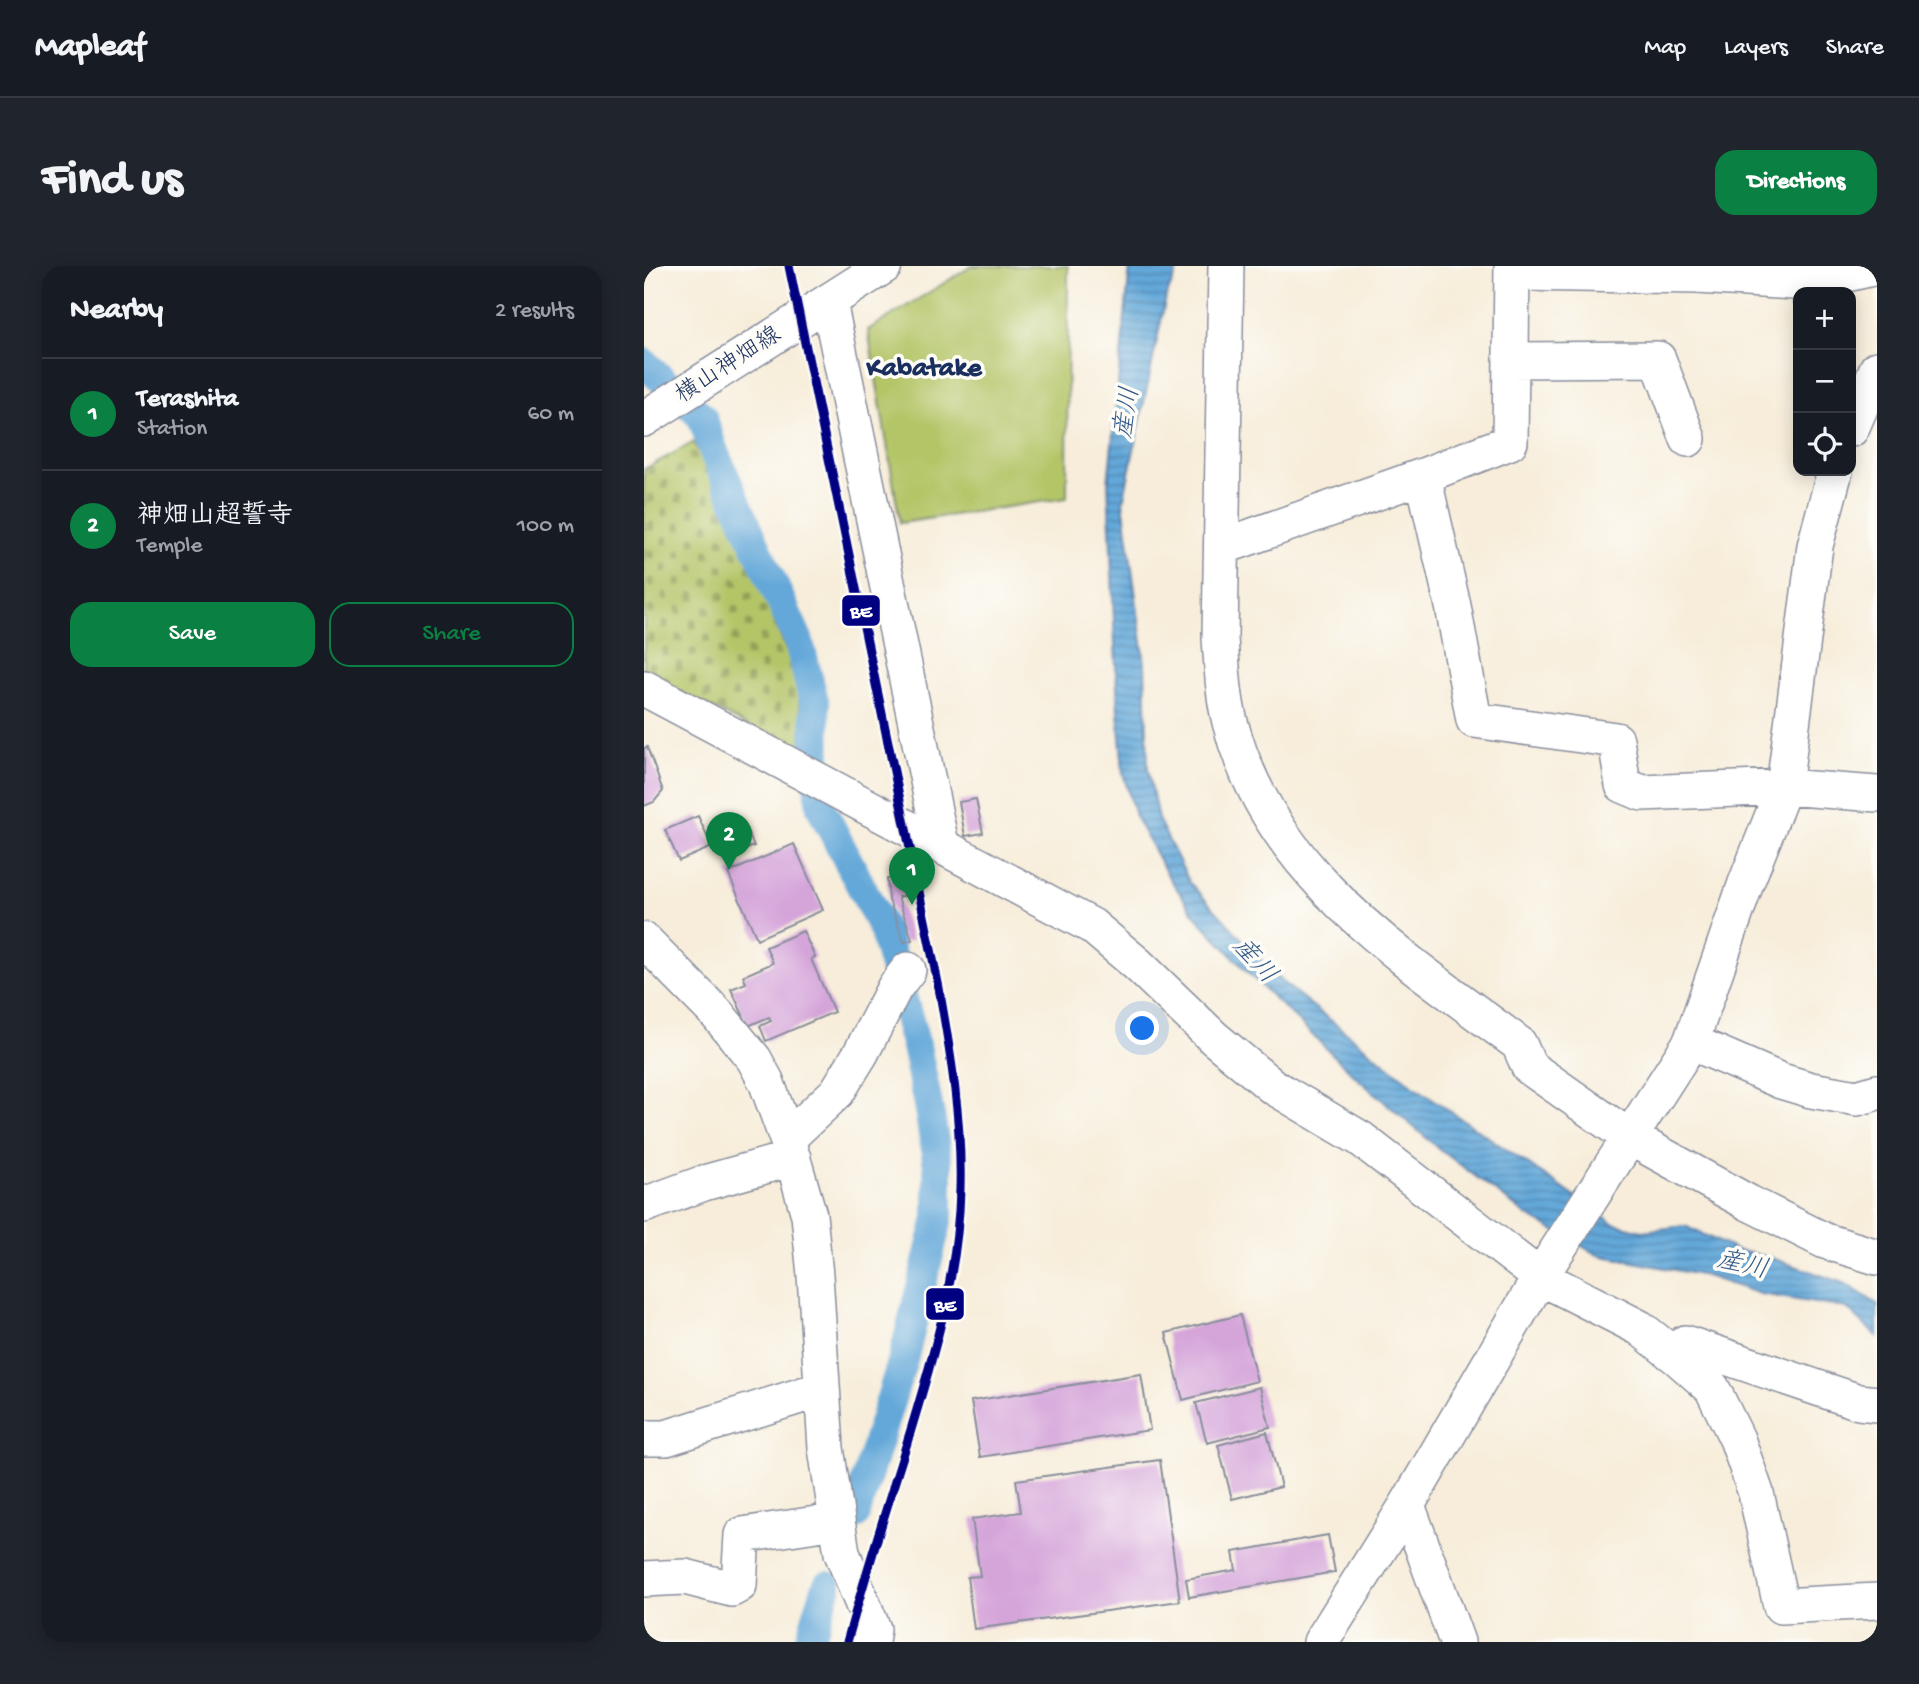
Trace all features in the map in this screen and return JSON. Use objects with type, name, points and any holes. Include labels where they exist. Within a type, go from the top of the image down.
[{"type":"street","name":"横山神畑線","points":[[644,419],[884,266]]},
{"type":"street","points":[[1226,266],[1220,638],[1228,710],[1250,781],[1268,817],[1306,867],[1342,906],[1388,946],[1518,1044],[1529,1067],[1625,1143],[1814,1236],[1877,1257]]},
{"type":"street","points":[[1811,287],[1877,267]]},
{"type":"street","points":[[1222,547],[1423,476],[1510,442],[1512,270],[1698,276],[1799,287]]},
{"type":"street","points":[[829,302],[941,844]]},
{"type":"street","points":[[1511,360],[1658,359],[1688,439]]},
{"type":"street","points":[[1856,417],[1877,369]]},
{"type":"street","points":[[1423,476],[1453,606],[1474,720],[1616,740],[1623,785],[1642,793],[1784,787],[1877,793]]},
{"type":"street","points":[[1813,476],[1822,518]]},
{"type":"street","points":[[1321,1642],[1407,1506],[1547,1266],[1691,1042],[1746,883],[1784,787],[1815,546],[1834,476]]},
{"type":"street","points":[[644,688],[1092,926],[1137,964],[1214,1038],[1272,1086],[1361,1139],[1640,1328],[1712,1388],[1737,1439],[1756,1493],[1781,1606],[1877,1601]]},
{"type":"street","points":[[644,940],[717,1014],[754,1059],[766,1081],[790,1148],[809,1215],[826,1448],[842,1553],[873,1629],[871,1642]]},
{"type":"street","points":[[644,1205],[790,1148],[837,1092],[902,978]]},
{"type":"street","points":[[1691,1042],[1781,1081],[1811,1090],[1857,1098],[1877,1092]]},
{"type":"street","points":[[1671,1353],[1685,1343],[1859,1402],[1877,1404]]},
{"type":"street","points":[[644,1438],[666,1438],[822,1389]]},
{"type":"street","points":[[1407,1506],[1457,1642]]},
{"type":"street","points":[[644,1579],[685,1577],[732,1589],[739,1585],[742,1535],[837,1521]]},
{"type":"green space","points":[[972,266],[1068,266],[1067,498],[900,523],[868,330]]},
{"type":"green space","points":[[694,442],[741,538],[794,670],[802,720],[801,753],[644,674],[644,469]]},
{"type":"water","name":"産川","points":[[1130,266],[1179,266],[1166,297],[1123,502],[1145,664],[1148,769],[1158,819],[1190,883],[1281,981],[1415,1087],[1615,1224],[1642,1231],[1685,1226],[1736,1250],[1772,1258],[1846,1284],[1877,1304],[1877,1337],[1847,1308],[1760,1294],[1706,1276],[1598,1255],[1528,1216],[1438,1148],[1358,1079],[1252,977],[1198,919],[1168,876],[1135,816],[1123,773],[1118,713],[1108,483]]},
{"type":"building","points":[[647,747],[663,791],[654,802],[644,806],[644,748]]},
{"type":"building","points":[[976,799],[983,833],[965,836],[959,802]]},
{"type":"building","points":[[698,816],[712,847],[679,861],[665,830]]},
{"type":"building","points":[[745,826],[754,846],[733,855],[724,835]]},
{"type":"building","points":[[794,844],[823,910],[757,939],[728,873]]},
{"type":"building","points":[[903,876],[907,895],[898,897],[912,940],[904,942],[889,900],[887,879]]},
{"type":"building","points":[[803,931],[815,957],[811,959],[834,1012],[766,1041],[760,1026],[771,1021],[769,1017],[748,1026],[731,989],[746,983],[743,976],[773,963],[766,947]]},
{"type":"building","points":[[1240,1315],[1257,1381],[1183,1400],[1166,1333]]},
{"type":"building","points":[[1141,1374],[1150,1430],[980,1457],[971,1401]]},
{"type":"building","points":[[1260,1387],[1270,1427],[1207,1443],[1196,1403]]},
{"type":"building","points":[[1267,1432],[1281,1487],[1232,1499],[1218,1445]]},
{"type":"building","points":[[1160,1460],[1180,1601],[974,1629],[967,1577],[980,1576],[972,1519],[1021,1512],[1016,1480]]},
{"type":"building","points":[[1328,1535],[1335,1572],[1189,1597],[1186,1579],[1236,1570],[1233,1552]]},
{"type":"waterway","points":[[644,363],[702,417],[715,455],[798,639],[815,705],[816,767],[821,808],[884,931],[916,1046],[930,1115],[938,1167],[938,1218],[904,1356],[855,1515]]},
{"type":"waterway","points":[[809,1642],[827,1586]]},
{"type":"transit line","name":"BE","points":[[789,266],[939,988],[959,1138],[958,1223],[948,1292],[922,1393],[847,1642]]},
{"type":"place","name":"神畑山超誓寺","points":[[729,870]]},
{"type":"place","name":"Terashita","points":[[912,905]]},
{"type":"district","name":"Kabatake","points":[[924,369]]}]
